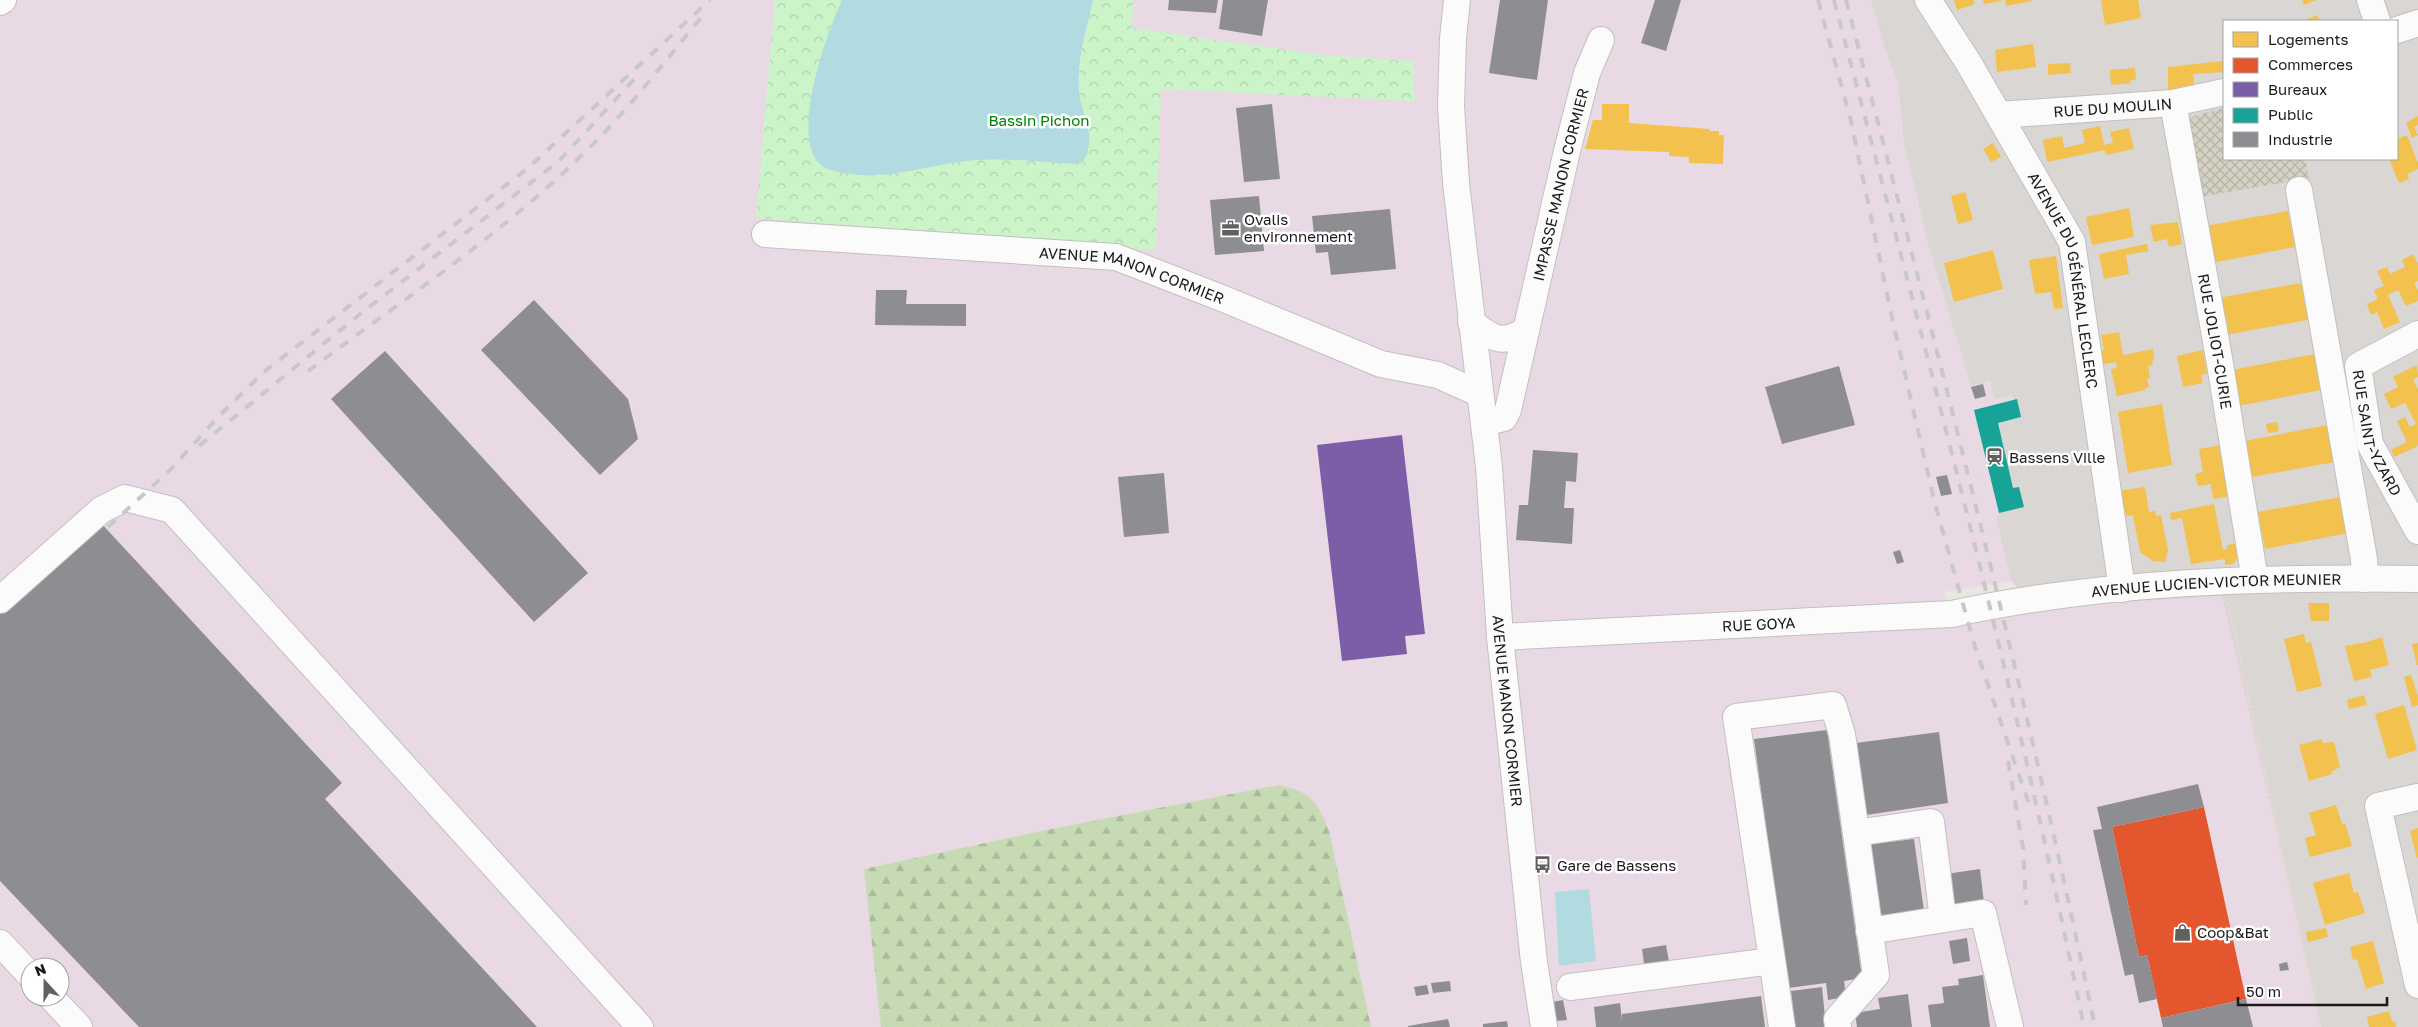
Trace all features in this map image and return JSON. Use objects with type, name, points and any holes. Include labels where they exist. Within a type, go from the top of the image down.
[{"type":"street","name":"AVENUE MANON CORMIER","points":[[1458,0],[1453,39],[1451,106],[1456,183],[1484,424],[1500,637],[1534,962],[1544,1027]]},
{"type":"street","name":"AVENUE DU GÉNÉRAL LECLERC","points":[[1928,0],[1999,115],[2072,242],[2122,589]]},
{"type":"street","points":[[2370,0],[2377,20]]},
{"type":"street","points":[[2398,30],[2418,23]]},
{"type":"street","name":"IMPASSE MANON CORMIER","points":[[1484,424],[1504,418],[1508,410],[1580,99],[1587,73],[1601,40]]},
{"type":"street","name":"RUE DU MOULIN","points":[[1999,115],[2173,103],[2223,92]]},
{"type":"street","name":"RUE JOLIOT-CURIE","points":[[2173,103],[2219,358],[2255,580]]},
{"type":"street","points":[[2299,190],[2364,560],[2365,579]]},
{"type":"street","name":"AVENUE MANON CORMIER","points":[[766,234],[1116,257],[1381,364],[1438,375],[1480,394]]},
{"type":"street","points":[[1472,322],[1489,336],[1503,340],[1515,337],[1526,330]]},
{"type":"street","name":"RUE SAINT-YZARD","points":[[2418,334],[2358,366],[2370,444],[2418,531]]},
{"type":"street","points":[[0,600],[101,510],[124,498],[172,510],[640,1027]]},
{"type":"street","name":"AVENUE LUCIEN-VICTOR MEUNIER","points":[[2016,600],[2122,589],[2255,580],[2418,579]]},
{"type":"street","name":"RUE GOYA","points":[[1500,637],[1952,614],[2016,600]]},
{"type":"street","points":[[1782,1027],[1736,717],[1833,705],[1842,734],[1876,975],[1837,1019],[1838,1027]]},
{"type":"street","points":[[2418,796],[2378,806],[2418,985]]},
{"type":"street","points":[[1856,833],[1931,822],[1944,919]]},
{"type":"street","points":[[1869,931],[1983,913],[2010,1027]]},
{"type":"street","points":[[0,943],[20,964]]},
{"type":"street","points":[[1570,987],[1772,961]]},
{"type":"street","points":[[60,1007],[79,1027]]},
{"type":"path","points":[[1954,482],[1978,476]]},
{"type":"path","points":[[2223,582],[2320,1027]]},
{"type":"shaded area","points":[[0,0],[1871,0],[1885,49],[1898,84],[1904,145],[1928,244],[1971,386],[1990,381],[1995,399],[2013,395],[2014,400],[1974,410],[1999,513],[1996,519],[2011,581],[1944,592],[1953,624],[2038,608],[2222,596],[2321,1027],[0,1027]]},
{"type":"shaded area","points":[[1871,0],[2418,0],[2418,1027],[2321,1027],[2222,596],[2038,608],[2011,581],[1996,518],[1999,513],[1974,410],[2014,400],[2012,395],[1995,400],[1990,381],[1971,387],[1928,244],[1904,145],[1898,84],[1885,49]]},
{"type":"shaded area","points":[[2223,108],[2223,160],[2305,160],[2309,178],[2200,197],[2185,124],[2194,116]]},
{"type":"green space","name":"Bassin Pichon","points":[[775,0],[1133,0],[1132,28],[1322,55],[1413,61],[1415,101],[1161,89],[1156,250],[756,218]]},
{"type":"green space","points":[[1279,785],[1299,791],[1312,799],[1321,812],[1329,831],[1371,1027],[881,1027],[864,869],[1056,828]]},
{"type":"water","name":"Bassin Pichon","points":[[842,0],[1093,0],[1078,79],[1089,137],[1086,156],[1077,164],[975,160],[882,175],[851,174],[825,168],[814,155],[809,136],[809,113],[820,60]]},
{"type":"water","points":[[1589,889],[1596,961],[1559,966],[1555,892]]},
{"type":"building: Logements","points":[[1954,0],[1973,0],[1975,4],[1957,10]]},
{"type":"building: Logements","points":[[1983,0],[2001,0],[2001,1],[1984,4]]},
{"type":"building: Logements","points":[[2005,0],[2032,0],[2032,1],[2006,6]]},
{"type":"building: Logements","points":[[2101,0],[2138,0],[2141,18],[2105,25]]},
{"type":"building: Logements","points":[[2302,0],[2316,0],[2304,5]]},
{"type":"building: Logements","points":[[2317,15],[2320,20],[2305,20]]},
{"type":"building: Logements","points":[[2033,44],[2036,67],[1997,72],[1995,50]]},
{"type":"building: Logements","points":[[2223,60],[2223,72],[2193,74],[2194,90],[2168,92],[2168,67]]},
{"type":"building: Logements","points":[[2070,63],[2071,73],[2048,75],[2048,64]]},
{"type":"building: Logements","points":[[2135,68],[2136,80],[2130,80],[2131,83],[2111,85],[2110,70]]},
{"type":"building: Logements","points":[[1602,104],[1629,104],[1629,123],[1719,131],[1719,135],[1724,135],[1723,164],[1689,163],[1689,157],[1669,156],[1669,152],[1585,149],[1593,120],[1602,120]]},
{"type":"building: Logements","points":[[2418,116],[2418,125],[2414,127],[2418,135],[2412,138],[2406,123]]},
{"type":"building: Logements","points":[[2100,126],[2104,145],[2113,143],[2110,132],[2129,128],[2134,149],[2106,155],[2105,150],[2047,162],[2043,140],[2062,136],[2064,148],[2085,143],[2082,130]]},
{"type":"building: Logements","points":[[2407,135],[2418,163],[2418,169],[2407,174],[2409,179],[2399,183],[2389,160],[2398,160],[2398,139]]},
{"type":"building: Logements","points":[[1993,143],[2001,157],[1991,162],[1983,149]]},
{"type":"building: Logements","points":[[1965,192],[1973,220],[1958,224],[1951,196]]},
{"type":"building: Logements","points":[[2129,208],[2134,237],[2092,245],[2086,217]]},
{"type":"building: Logements","points":[[2288,211],[2295,247],[2212,263],[2205,226]]},
{"type":"building: Logements","points":[[2178,222],[2182,244],[2169,247],[2167,239],[2154,242],[2150,225]]},
{"type":"building: Logements","points":[[2147,244],[2148,251],[2126,255],[2129,274],[2104,279],[2099,254]]},
{"type":"building: Logements","points":[[1993,250],[2003,289],[1954,302],[1944,263]]},
{"type":"building: Logements","points":[[2413,254],[2418,264],[2418,281],[2414,282],[2418,291],[2418,301],[2406,306],[2398,290],[2388,295],[2400,322],[2384,329],[2377,312],[2371,315],[2367,304],[2378,299],[2374,290],[2384,286],[2377,271],[2387,267],[2390,274],[2405,267],[2402,260]]},
{"type":"building: Logements","points":[[2056,256],[2063,308],[2054,309],[2051,292],[2035,294],[2029,260]]},
{"type":"building: Logements","points":[[2301,283],[2308,320],[2225,335],[2218,298]]},
{"type":"building: Logements","points":[[2119,332],[2123,355],[2153,349],[2154,360],[2152,361],[2153,365],[2148,366],[2150,378],[2147,378],[2149,387],[2145,388],[2145,390],[2117,396],[2111,369],[2117,368],[2116,362],[2099,365],[2097,352],[2104,350],[2101,335]]},
{"type":"building: Logements","points":[[2203,350],[2207,374],[2201,375],[2203,383],[2183,387],[2177,356]]},
{"type":"building: Logements","points":[[2315,354],[2321,390],[2238,406],[2232,370]]},
{"type":"building: Logements","points":[[2417,365],[2418,377],[2413,379],[2418,389],[2418,446],[2394,457],[2391,450],[2407,442],[2397,421],[2405,417],[2410,427],[2416,424],[2405,403],[2391,409],[2384,394],[2398,387],[2393,377]]},
{"type":"building: Logements","points":[[2162,404],[2172,465],[2128,473],[2118,412]]},
{"type":"building: Logements","points":[[2277,422],[2279,431],[2268,433],[2266,424]]},
{"type":"building: Logements","points":[[2328,425],[2335,462],[2252,477],[2245,441]]},
{"type":"building: Logements","points":[[2221,445],[2230,496],[2213,499],[2211,484],[2198,486],[2195,474],[2203,472],[2199,449]]},
{"type":"building: Logements","points":[[2145,487],[2149,512],[2155,511],[2156,516],[2161,515],[2168,550],[2165,562],[2153,561],[2140,552],[2133,515],[2121,517],[2117,491]]},
{"type":"building: Logements","points":[[2341,497],[2348,533],[2265,549],[2258,512]]},
{"type":"building: Logements","points":[[2214,504],[2223,550],[2227,549],[2227,545],[2239,543],[2241,554],[2233,564],[2225,565],[2225,559],[2191,564],[2182,518],[2171,520],[2170,513]]},
{"type":"building: Logements","points":[[2308,603],[2329,603],[2329,621],[2311,621]]},
{"type":"building: Logements","points":[[2304,634],[2306,643],[2311,642],[2322,686],[2297,692],[2284,639]]},
{"type":"building: Logements","points":[[2382,637],[2389,665],[2370,670],[2372,677],[2354,681],[2345,646]]},
{"type":"building: Logements","points":[[2418,643],[2418,665],[2417,665],[2412,644]]},
{"type":"building: Logements","points":[[2411,675],[2418,696],[2418,705],[2412,707],[2404,677]]},
{"type":"building: Logements","points":[[2364,695],[2367,705],[2349,709],[2347,700]]},
{"type":"building: Logements","points":[[2404,705],[2417,750],[2388,759],[2375,714]]},
{"type":"building: Logements","points":[[2322,739],[2323,743],[2334,742],[2340,767],[2331,772],[2332,774],[2309,781],[2299,745]]},
{"type":"building: Logements","points":[[2336,805],[2342,824],[2345,823],[2352,846],[2310,857],[2305,838],[2316,835],[2309,813]]},
{"type":"building: Logements","points":[[2418,828],[2418,858],[2417,858],[2410,831]]},
{"type":"building: Logements","points":[[2349,873],[2354,893],[2358,892],[2365,913],[2325,925],[2313,883]]},
{"type":"building: Logements","points":[[2326,928],[2328,937],[2308,942],[2306,932]]},
{"type":"building: Logements","points":[[2373,941],[2384,983],[2366,989],[2357,959],[2353,960],[2350,947]]},
{"type":"building: Logements","points":[[2389,1011],[2392,1022],[2395,1021],[2396,1027],[2369,1027],[2367,1017]]},
{"type":"building: Commerces","name":"Coop&Bat","points":[[2204,807],[2246,999],[2161,1018],[2147,955],[2139,957],[2112,827]]},
{"type":"building: Bureaux","points":[[1402,435],[1425,634],[1405,636],[1407,654],[1342,661],[1317,445]]},
{"type":"building: Public","points":[[2017,399],[2021,417],[1998,423],[2013,488],[2019,487],[2024,507],[1999,513],[1974,410]]},
{"type":"building: Industrie","points":[[1169,0],[1218,0],[1216,13],[1168,10]]},
{"type":"building: Industrie","points":[[1223,0],[1268,0],[1262,36],[1219,29]]},
{"type":"building: Industrie","points":[[1500,0],[1548,0],[1537,80],[1489,73]]},
{"type":"building: Industrie","points":[[1655,0],[1681,0],[1666,51],[1641,43]]},
{"type":"building: Industrie","points":[[1272,104],[1280,179],[1244,182],[1236,108]]},
{"type":"building: Industrie","points":[[1259,196],[1264,251],[1215,255],[1210,200]]},
{"type":"building: Industrie","points":[[1390,209],[1396,269],[1331,275],[1328,252],[1316,253],[1312,216]]},
{"type":"building: Industrie","points":[[876,290],[907,290],[906,304],[966,304],[966,326],[875,325]]},
{"type":"building: Industrie","points":[[534,300],[628,399],[638,439],[600,475],[481,350]]},
{"type":"building: Industrie","points":[[385,351],[588,573],[534,622],[331,399]]},
{"type":"building: Industrie","points":[[1839,366],[1855,425],[1782,444],[1765,387]]},
{"type":"building: Industrie","points":[[1983,384],[1986,396],[1975,399],[1971,387]]},
{"type":"building: Industrie","points":[[1533,450],[1578,453],[1576,482],[1566,481],[1564,508],[1574,508],[1572,544],[1516,540],[1519,505],[1528,505]]},
{"type":"building: Industrie","points":[[1164,473],[1169,533],[1124,537],[1118,477]]},
{"type":"building: Industrie","points":[[1947,475],[1952,494],[1941,496],[1936,477]]},
{"type":"building: Industrie","points":[[100,522],[342,783],[325,799],[537,1027],[139,1027],[0,881],[0,613],[81,537]]},
{"type":"building: Industrie","points":[[1900,550],[1904,562],[1897,564],[1893,552]]},
{"type":"building: Industrie","points":[[1827,730],[1862,978],[1844,981],[1846,997],[1828,1000],[1826,983],[1788,988],[1754,739]]},
{"type":"building: Industrie","points":[[1939,732],[1948,803],[1866,815],[1856,743]]},
{"type":"building: Industrie","points":[[2198,784],[2204,807],[2112,827],[2139,957],[2147,955],[2157,999],[2139,1003],[2133,974],[2125,976],[2093,830],[2102,829],[2097,807]]},
{"type":"building: Industrie","points":[[1914,839],[1924,911],[1880,916],[1870,844]]},
{"type":"building: Industrie","points":[[1980,869],[1984,903],[1950,907],[1946,874]]},
{"type":"building: Industrie","points":[[1967,938],[1970,961],[1953,964],[1949,941]]},
{"type":"building: Industrie","points":[[1666,945],[1670,967],[1645,971],[1642,949]]},
{"type":"building: Industrie","points":[[2287,962],[2289,970],[2280,971],[2279,964]]},
{"type":"building: Industrie","points":[[1983,975],[1990,1027],[1931,1027],[1928,1005],[1944,1003],[1942,987],[1959,985],[1958,979]]},
{"type":"building: Industrie","points":[[1450,981],[1451,991],[1433,993],[1431,983]]},
{"type":"building: Industrie","points":[[1427,985],[1429,994],[1416,996],[1414,987]]},
{"type":"building: Industrie","points":[[1822,987],[1826,1027],[1795,1027],[1791,991]]},
{"type":"building: Industrie","points":[[1908,994],[1912,1027],[1857,1027],[1855,1013],[1880,1009],[1878,998]]},
{"type":"building: Industrie","points":[[1761,996],[1765,1027],[1596,1027],[1594,1007],[1620,1003],[1622,1020],[1622,1014]]},
{"type":"building: Industrie","points":[[2246,999],[2253,1027],[2163,1027],[2161,1018]]},
{"type":"building: Industrie","points":[[1563,1000],[1567,1020],[1555,1021],[1552,1002]]},
{"type":"building: Industrie","points":[[1448,1019],[1450,1027],[1408,1027],[1408,1026]]},
{"type":"building: Industrie","points":[[1507,1021],[1508,1027],[1483,1027],[1483,1024]]},
{"type":"railway","points":[[108,527],[170,470],[219,416],[265,371],[528,168],[710,0]]},
{"type":"railway","points":[[1818,0],[1851,121],[1891,313],[1934,500],[1975,647],[2030,807]]},
{"type":"railway","points":[[1834,0],[1967,512],[2028,769],[2084,1027]]},
{"type":"railway","points":[[1846,0],[1977,512],[2039,769],[2095,1027]]},
{"type":"railway","points":[[308,371],[448,268],[549,186],[614,122],[705,13]]},
{"type":"railway","points":[[199,446],[360,314],[559,161],[639,74]]},
{"type":"railway","points":[[2008,761],[2023,847],[2026,905]]},
{"type":"place","name":"Ovalis environnement","points":[[1230,228]]},
{"type":"place","name":"Bassens Ville","points":[[1995,457]]},
{"type":"place","name":"Gare de Bassens","points":[[1543,865]]},
{"type":"place","name":"Coop&Bat","points":[[2183,932]]}]
